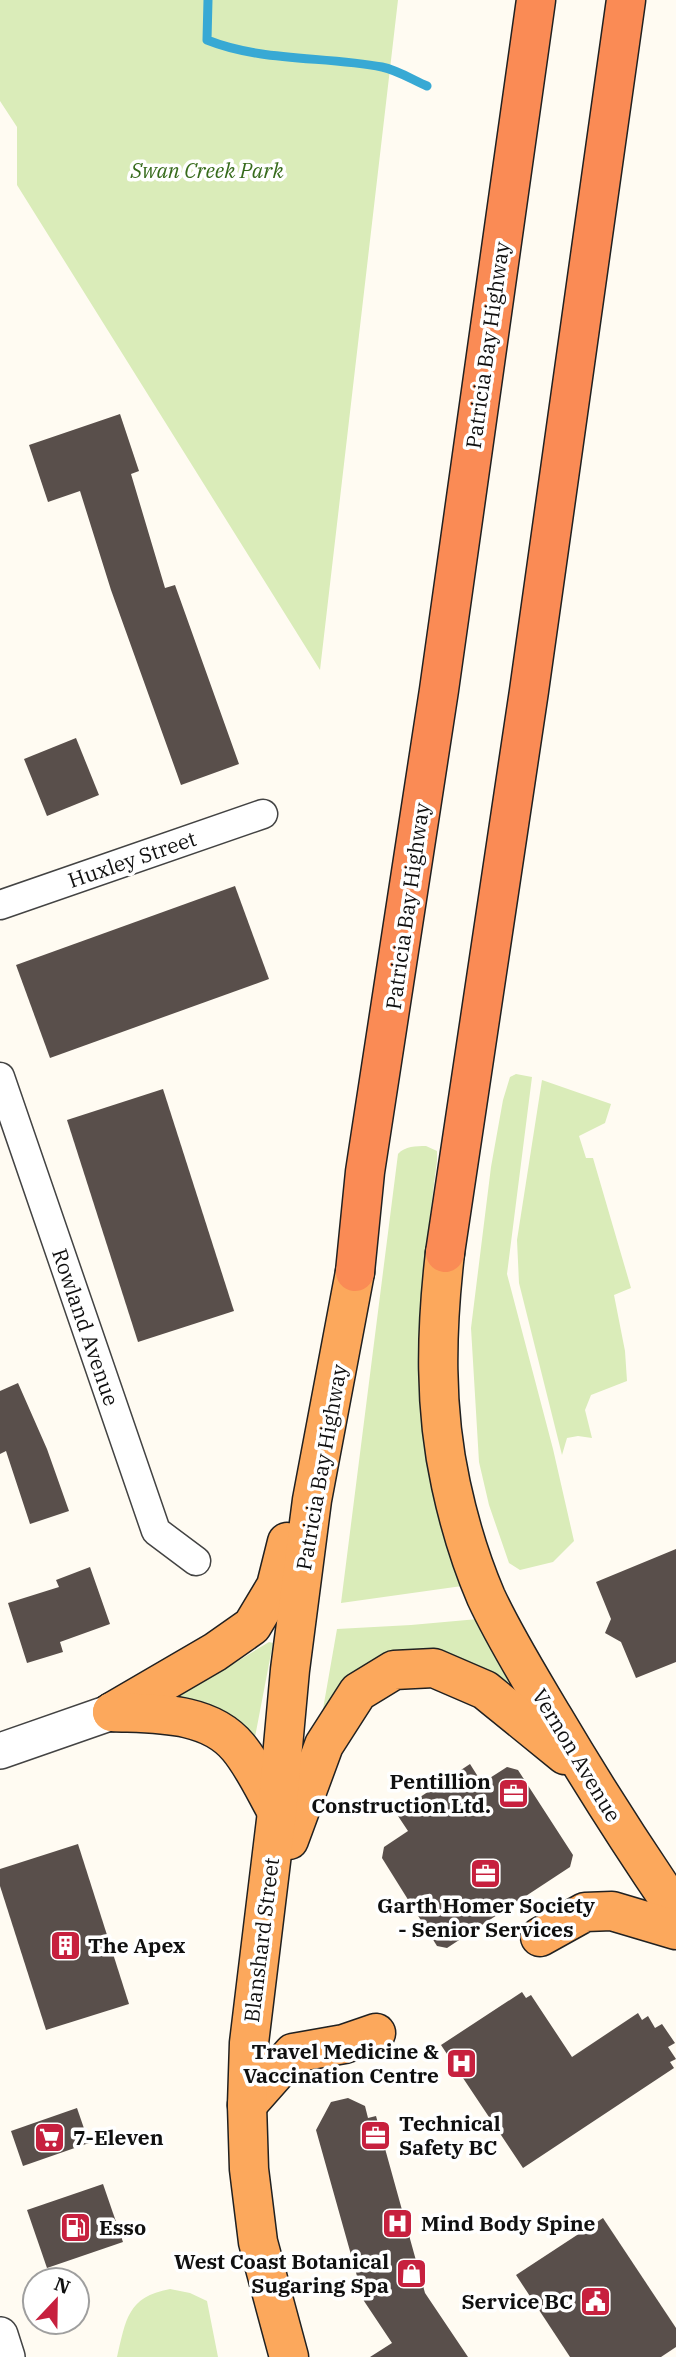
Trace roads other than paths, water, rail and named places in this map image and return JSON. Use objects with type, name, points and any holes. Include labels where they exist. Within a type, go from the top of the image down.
[{"type":"highway","name":"Patricia Bay Highway","points":[[277,1812],[289,1670],[312,1500],[355,1272],[365,1172],[435,717],[536,0]]},
{"type":"highway","name":"Vernon Avenue","points":[[626,0],[529,691],[445,1253],[437,1352],[440,1418],[451,1485],[486,1595],[530,1679],[585,1770],[676,1910]]},
{"type":"highway","points":[[112,1712],[215,1652],[251,1626],[276,1586],[355,1272]]},
{"type":"highway","points":[[267,1901],[324,1745],[358,1692],[394,1670],[433,1668],[485,1690],[585,1770]]},
{"type":"highway","points":[[112,1712],[177,1715],[215,1729],[237,1746],[277,1812]]},
{"type":"highway","name":"Blanshard Street","points":[[277,1812],[250,2031],[247,2105],[249,2169],[258,2242],[289,2357]]},
{"type":"highway","points":[[540,1937],[585,1912],[612,1910],[676,1930]]},
{"type":"highway","points":[[247,2105],[293,2053],[344,2044],[376,2033]]},
{"type":"street","name":"Huxley Street","points":[[0,905],[263,814]]},
{"type":"street","name":"Rowland Avenue","points":[[0,1077],[156,1531],[196,1561]]},
{"type":"street","points":[[0,1751],[112,1712]]},
{"type":"street","points":[[0,2335],[7,2357]]},
{"type":"waterway","points":[[208,0],[207,40],[250,52],[382,67],[427,86]]},
{"type":"place","name":"Pentillion Construction Ltd.","points":[[514,1793]]},
{"type":"place","name":"Garth Homer Society - Senior Services","points":[[486,1873]]},
{"type":"place","name":"The Apex","points":[[65,1945]]},
{"type":"place","name":"Travel Medicine & Vaccination Centre","points":[[462,2063]]},
{"type":"place","name":"Technical Safety BC","points":[[376,2135]]},
{"type":"place","name":"7-Eleven","points":[[50,2137]]},
{"type":"place","name":"Mind Body Spine","points":[[398,2223]]},
{"type":"place","name":"Esso","points":[[76,2227]]},
{"type":"place","name":"West Coast Botanical Sugaring Spa","points":[[412,2273]]},
{"type":"place","name":"Service BC","points":[[596,2301]]},
{"type":"park label","name":"Swan Creek Park","points":[[207,170]]}]
